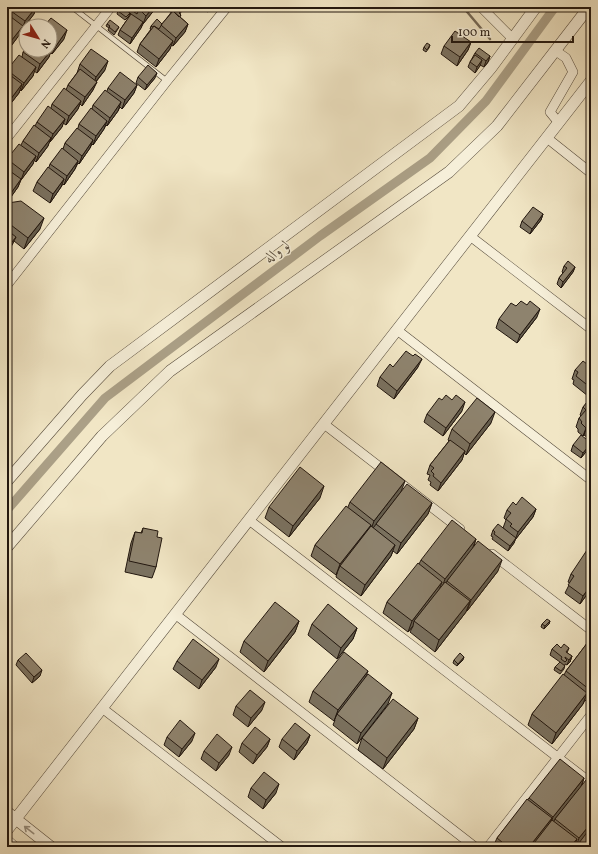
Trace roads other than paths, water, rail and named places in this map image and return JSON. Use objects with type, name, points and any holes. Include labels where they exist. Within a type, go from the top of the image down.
[{"type":"street","points":[[7,138],[111,7]]},
{"type":"street","points":[[7,284],[227,7]]},
{"type":"street","points":[[481,7],[513,39]]},
{"type":"street","points":[[7,481],[82,395],[110,366],[459,106],[491,68],[536,7]]},
{"type":"street","points":[[7,547],[102,436],[170,371],[449,172],[497,126],[589,7]]},
{"type":"street","points":[[556,51],[566,58],[572,72],[550,112],[559,123]]},
{"type":"street","points":[[7,830],[11,816],[102,708],[591,81]]},
{"type":"street","points":[[547,138],[591,173]]},
{"type":"street","points":[[470,236],[591,329]]},
{"type":"street","points":[[397,330],[591,480]]},
{"type":"street","points":[[324,424],[467,534]]},
{"type":"street","points":[[249,520],[591,783]]},
{"type":"street","points":[[485,549],[591,630]]},
{"type":"street","points":[[175,614],[475,847]]},
{"type":"street","points":[[102,708],[282,847]]},
{"type":"street","points":[[488,847],[591,715]]},
{"type":"street","points":[[11,816],[51,847]]},
{"type":"street","points":[[7,841],[14,847]]},
{"type":"lane","points":[[72,7],[167,81]]},
{"type":"waterway","points":[[463,7],[490,39]]},
{"type":"waterway","name":"لو واله","points":[[7,510],[105,398],[320,236],[430,158],[486,101],[555,7]]}]
